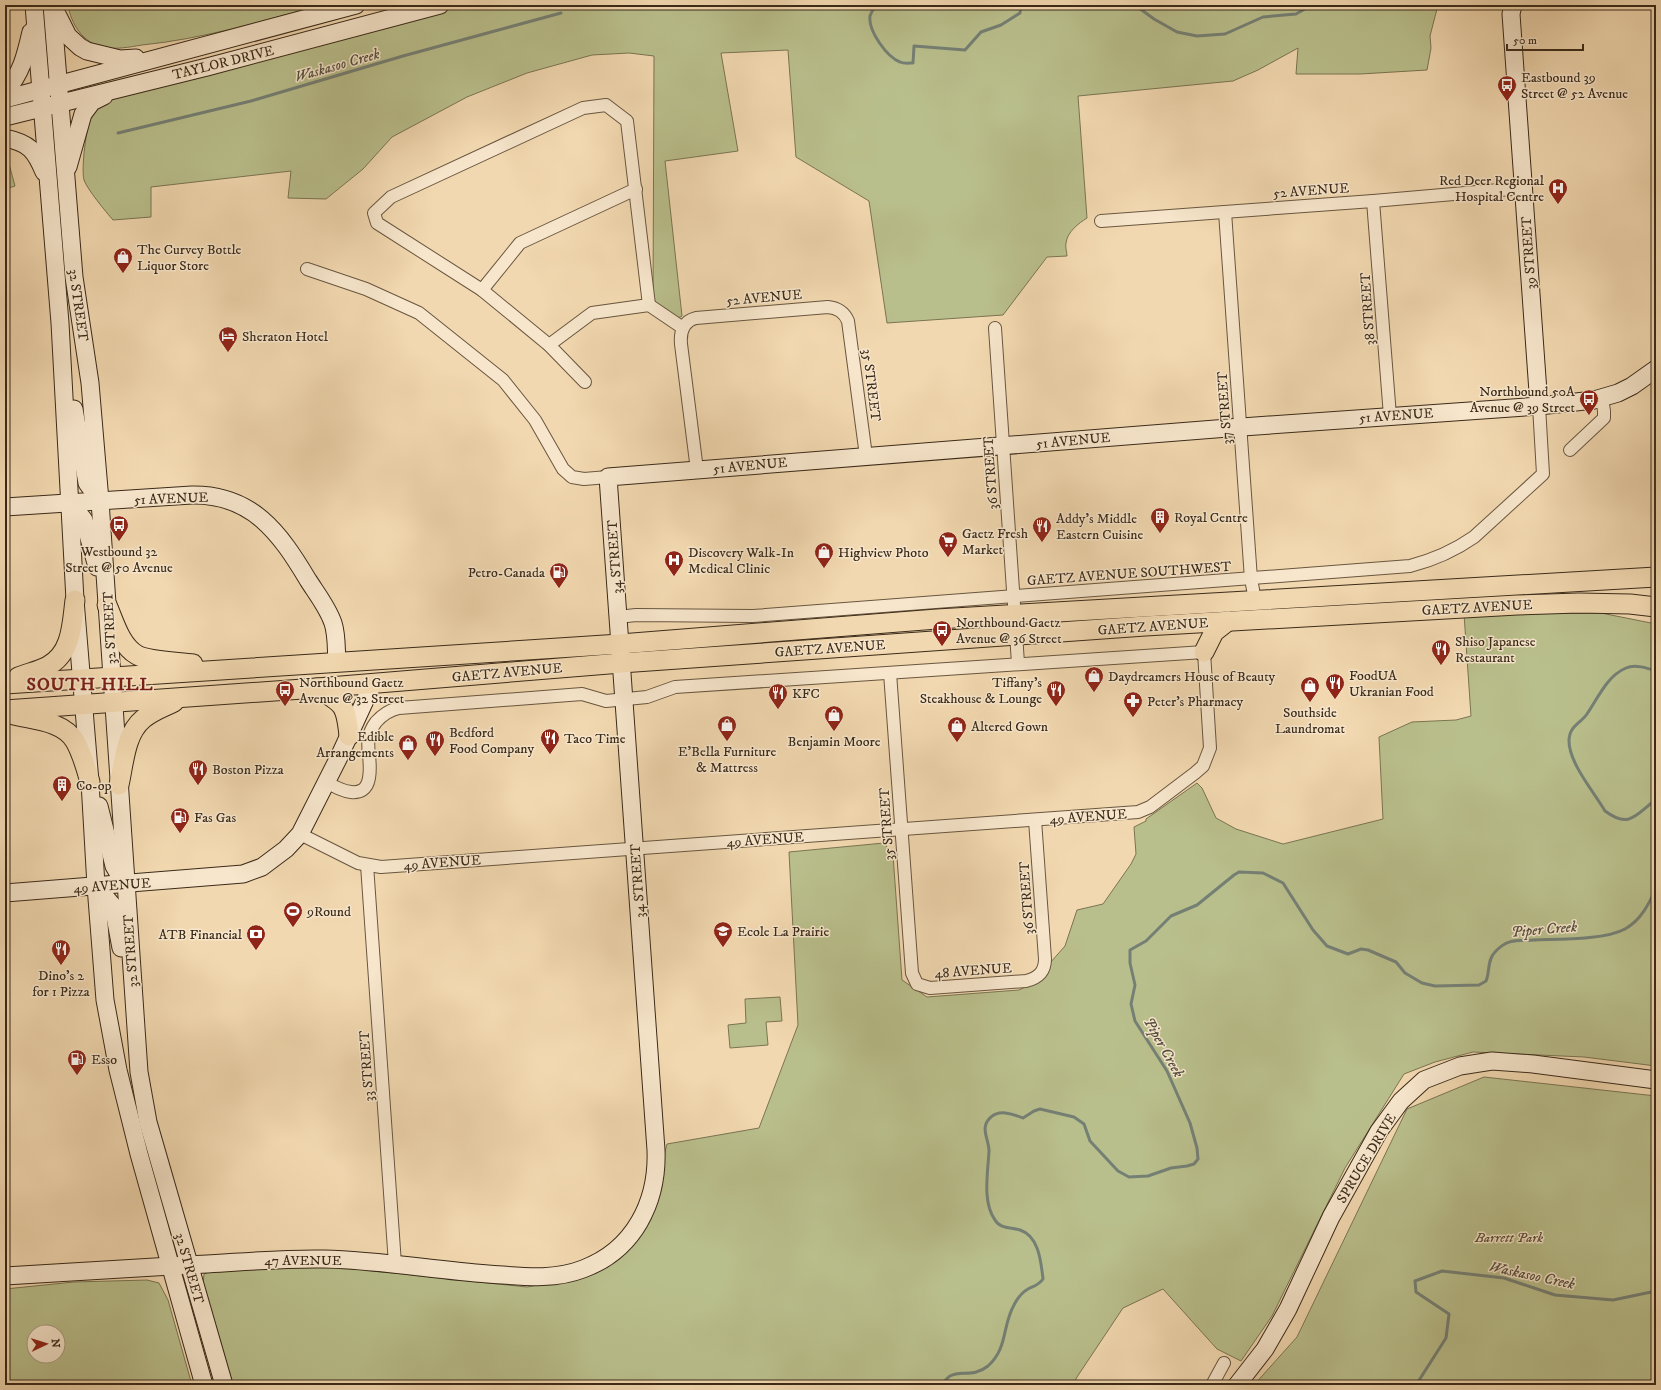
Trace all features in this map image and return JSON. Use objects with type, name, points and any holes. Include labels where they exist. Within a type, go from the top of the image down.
[{"type":"main road","points":[[52,5],[68,36],[73,42],[87,51],[120,59],[156,58]]},
{"type":"main road","name":"32 STREET","points":[[52,5],[74,277],[90,383],[100,501],[132,986],[139,1066],[148,1122],[224,1385]]},
{"type":"main road","name":"TAYLOR DRIVE","points":[[5,99],[356,5]]},
{"type":"main road","name":"TAYLOR DRIVE","points":[[5,117],[207,67],[440,5]]},
{"type":"main road","name":"39 STREET","points":[[1513,5],[1511,14],[1539,406]]},
{"type":"main road","points":[[5,93],[13,83],[23,64],[34,9]]},
{"type":"main road","name":"32 STREET","points":[[34,9],[60,323],[75,600],[90,782],[102,975],[108,1018],[118,1070],[137,1146],[204,1385]]},
{"type":"main road","points":[[65,179],[83,114],[87,107],[92,102],[119,88]]},
{"type":"main road","points":[[5,138],[21,141],[33,150],[39,159],[48,181]]},
{"type":"main road","points":[[60,323],[87,483],[100,501]]},
{"type":"main road","name":"51 AVENUE","points":[[608,477],[1241,427],[1539,406],[1602,398],[1632,386],[1656,369]]},
{"type":"main road","name":"34 STREET","points":[[597,1262],[624,1241],[637,1225],[650,1201],[656,1174],[656,1150],[608,477]]},
{"type":"main road","name":"51 AVENUE","points":[[5,507],[204,495],[235,502],[254,512],[277,534],[305,575],[330,615],[335,630],[337,662]]},
{"type":"main road","points":[[70,502],[84,520],[107,604],[122,638],[132,651],[138,656],[149,659],[228,670]]},
{"type":"main road","name":"GAETZ AVENUE","points":[[5,683],[620,644],[1014,606],[1255,600],[1656,576]]},
{"type":"main road","points":[[5,683],[49,666],[61,655],[68,645],[71,634],[75,600]]},
{"type":"main road","name":"GAETZ AVENUE","points":[[5,710],[316,688],[621,663],[1228,621],[1517,605],[1579,603],[1656,606]]},
{"type":"main road","points":[[1204,652],[1214,632],[1228,621]]},
{"type":"main road","points":[[1181,624],[1200,643],[1204,652]]},
{"type":"main road","points":[[373,683],[377,679],[397,671],[470,664],[504,651]]},
{"type":"main road","points":[[236,694],[244,687],[265,682],[324,676],[332,670],[337,662]]},
{"type":"main road","name":"49 AVENUE","points":[[5,893],[243,874],[262,867],[286,849],[300,834],[327,782],[373,683]]},
{"type":"main road","points":[[316,688],[336,699],[344,707],[347,715],[349,736]]},
{"type":"main road","points":[[119,785],[128,745],[138,724],[152,713],[184,697]]},
{"type":"main road","points":[[5,713],[58,726],[66,730],[76,742],[100,808],[114,866],[125,884]]},
{"type":"main road","points":[[96,886],[113,906],[125,969],[132,986]]},
{"type":"main road","name":"SPRUCE DRIVE","points":[[1237,1385],[1265,1349],[1288,1309],[1331,1217],[1378,1131],[1401,1101],[1424,1080],[1460,1066],[1492,1061],[1533,1064],[1656,1080]]},
{"type":"main road","name":"47 AVENUE","points":[[5,1276],[297,1258],[346,1260],[463,1272],[542,1277],[570,1273],[584,1269],[597,1262]]},
{"type":"street","points":[[586,382],[549,345],[482,290],[377,223],[374,213],[391,197],[583,108],[606,105],[627,121],[649,305]]},
{"type":"street","name":"52 AVENUE","points":[[1101,221],[1373,201],[1523,188]]},
{"type":"street","points":[[482,290],[520,243],[636,189]]},
{"type":"street","name":"38 STREET","points":[[1373,201],[1390,416]]},
{"type":"street","name":"37 STREET","points":[[1225,212],[1251,579],[1255,600]]},
{"type":"street","points":[[307,269],[366,289],[419,313],[503,380],[535,420],[563,469],[572,477],[584,479],[608,477]]},
{"type":"street","points":[[549,345],[592,313],[649,305],[683,328],[681,344],[697,470]]},
{"type":"street","name":"52 AVENUE","points":[[683,328],[689,321],[696,318],[828,307],[839,309],[847,319]]},
{"type":"street","name":"35 STREET","points":[[847,319],[866,456]]},
{"type":"street","name":"36 STREET","points":[[995,328],[1018,663]]},
{"type":"street","points":[[1570,450],[1604,418],[1605,415],[1602,398]]},
{"type":"street","name":"GAETZ AVENUE SOUTHWEST","points":[[618,617],[753,616],[1014,606],[1251,579],[1402,567],[1429,561],[1462,545],[1474,537],[1543,474],[1539,406]]},
{"type":"street","points":[[327,782],[337,788],[349,792],[356,792],[364,788],[369,779],[368,740],[370,731],[382,716],[393,709],[405,707],[582,694],[586,694],[602,701],[651,696],[675,687],[1018,663],[1204,652]]},
{"type":"street","name":"49 AVENUE","points":[[300,834],[358,863],[380,867],[901,830],[1142,811],[1203,766],[1210,748],[1204,652]]},
{"type":"street","name":"35 STREET","points":[[890,673],[912,974]]},
{"type":"street","name":"36 STREET","points":[[1035,820],[1045,960],[1045,965],[1041,973]]},
{"type":"street","name":"33 STREET","points":[[366,865],[395,1264]]},
{"type":"street","name":"48 AVENUE","points":[[912,974],[917,984],[930,988],[1026,981],[1033,980],[1041,973]]},
{"type":"street","points":[[1212,1385],[1224,1363]]},
{"type":"green space","points":[[68,5],[321,5],[210,34],[165,42],[112,48],[96,45],[84,37],[75,26]]},
{"type":"green space","points":[[454,5],[1438,5],[1430,36],[1431,48],[1427,70],[1360,74],[1296,74],[1298,48],[1258,70],[1233,81],[1078,96],[1087,218],[1077,225],[1069,235],[1066,245],[1067,256],[1047,257],[1003,315],[887,323],[869,201],[796,157],[788,50],[721,53],[738,151],[665,161],[682,316],[678,318],[653,304],[654,56],[629,53],[592,55],[527,73],[467,97],[392,137],[363,169],[326,199],[288,198],[291,171],[151,187],[151,217],[113,220],[89,189],[84,180],[83,167],[90,121],[99,106],[108,98]]},
{"type":"green space","points":[[9,164],[15,186],[5,189],[5,165]]},
{"type":"green space","points":[[1601,613],[1656,624],[1656,1066],[1584,1057],[1473,1052],[1435,1062],[1404,1074],[1345,1168],[1272,1316],[1241,1361],[1217,1349],[1163,1289],[1123,1308],[1073,1385],[232,1385],[203,1284],[204,1274],[214,1270],[326,1266],[527,1287],[567,1280],[645,1227],[667,1144],[759,1128],[798,1025],[789,852],[884,843],[893,855],[902,980],[927,997],[1019,990],[1041,979],[1050,963],[1065,946],[1077,910],[1103,904],[1131,864],[1136,854],[1134,827],[1146,821],[1146,819],[1197,783],[1202,788],[1216,818],[1236,829],[1283,844],[1383,819],[1379,737],[1412,722],[1456,720],[1471,716],[1464,614]]},
{"type":"green space","points":[[780,997],[782,1021],[766,1022],[768,1045],[730,1048],[728,1025],[746,1023],[745,999]]},
{"type":"green space","name":"Barrett Park","points":[[1484,1077],[1656,1096],[1656,1385],[1254,1385],[1297,1337],[1407,1109]]},
{"type":"green space","points":[[147,1280],[159,1283],[168,1300],[192,1385],[5,1385],[5,1289],[74,1282]]},
{"type":"waterway","name":"Waskasoo Creek","points":[[876,5],[870,16],[870,22],[875,36],[890,55],[903,63],[913,63],[914,46],[965,50],[981,32],[1001,25],[1020,13],[1021,5]]},
{"type":"waterway","name":"Waskasoo Creek","points":[[1135,5],[1154,19],[1177,32],[1197,36],[1225,34],[1263,17],[1296,14],[1312,5]]},
{"type":"waterway","name":"Waskasoo Creek","points":[[118,133],[251,101],[403,56],[561,13]]},
{"type":"waterway","name":"Piper Creek","points":[[1656,671],[1633,666],[1626,668],[1613,676],[1587,714],[1573,729],[1569,736],[1570,750],[1577,768],[1605,811],[1620,819],[1632,818],[1654,801],[1656,802]]},
{"type":"waterway","name":"Piper Creek","points":[[941,1385],[954,1374],[977,1372],[988,1366],[999,1352],[1010,1313],[1016,1301],[1023,1292],[1038,1284],[1043,1279],[1038,1250],[1031,1238],[1020,1230],[1006,1227],[997,1223],[988,1205],[987,1177],[989,1147],[985,1129],[987,1121],[991,1117],[998,1113],[1002,1113],[1023,1118],[1040,1109],[1074,1117],[1084,1124],[1090,1141],[1118,1171],[1129,1177],[1148,1176],[1171,1168],[1187,1166],[1194,1164],[1198,1159],[1197,1148],[1190,1123],[1167,1071],[1135,1021],[1131,1004],[1135,985],[1130,963],[1130,950],[1146,941],[1171,916],[1197,905],[1239,872],[1263,873],[1283,883],[1313,930],[1327,946],[1348,954],[1361,949],[1368,950],[1396,962],[1405,973],[1422,983],[1435,986],[1479,985],[1486,981],[1492,955],[1504,944],[1513,941],[1594,937],[1616,933],[1625,929],[1636,921],[1647,906],[1656,888]]},
{"type":"waterway","name":"Waskasoo Creek","points":[[1416,1385],[1446,1338],[1449,1314],[1416,1292],[1415,1281],[1442,1271],[1504,1278],[1555,1295],[1613,1300],[1656,1291]]},
{"type":"place","name":"Eastbound 39 Street @ 52 Avenue","points":[[1507,102]]},
{"type":"place","name":"Red Deer Regional Hospital Centre","points":[[1558,205]]},
{"type":"place","name":"The Curvey Bottle Liquor Store","points":[[123,274]]},
{"type":"place","name":"Sheraton Hotel","points":[[228,353]]},
{"type":"place","name":"Northbound 50A Avenue @ 39 Street","points":[[1589,416]]},
{"type":"place","name":"Royal Centre","points":[[1160,534]]},
{"type":"place","name":"Westbound 32 Street @ 50 Avenue","points":[[119,542]]},
{"type":"place","name":"Addy's Middle Eastern Cuisine","points":[[1042,543]]},
{"type":"place","name":"Gaetz Fresh Market","points":[[948,558]]},
{"type":"place","name":"Highview Photo","points":[[824,569]]},
{"type":"place","name":"Discovery Walk-In Medical Clinic","points":[[674,577]]},
{"type":"place","name":"Petro-Canada","points":[[559,589]]},
{"type":"place","name":"Northbound Gaetz Avenue @ 36 Street","points":[[942,647]]},
{"type":"place","name":"Shiso Japanese Restaurant","points":[[1441,666]]},
{"type":"place","name":"Daydreamers House of Beauty","points":[[1094,693]]},
{"type":"place","name":"FoodUA Ukranian Food","points":[[1335,700]]},
{"type":"place","name":"Southside Laundromat","points":[[1310,703]]},
{"type":"place","name":"Northbound Gaetz Avenue @ 32 Street","points":[[285,707]]},
{"type":"place","name":"Tiffany's Steakhouse & Lounge","points":[[1056,707]]},
{"type":"place","name":"KFC","points":[[778,710]]},
{"type":"place","name":"Peter's Pharmacy","points":[[1133,718]]},
{"type":"place","name":"Benjamin Moore","points":[[834,732]]},
{"type":"place","name":"E'Bella Furniture & Mattress","points":[[727,742]]},
{"type":"place","name":"Altered Gown","points":[[957,743]]},
{"type":"place","name":"Taco Time","points":[[550,755]]},
{"type":"place","name":"Bedford Food Company","points":[[435,757]]},
{"type":"place","name":"Edible Arrangements","points":[[408,761]]},
{"type":"place","name":"Boston Pizza","points":[[198,786]]},
{"type":"place","name":"Co-op","points":[[62,802]]},
{"type":"place","name":"Fas Gas","points":[[180,834]]},
{"type":"place","name":"9Round","points":[[293,928]]},
{"type":"place","name":"Ecole La Prairie","points":[[723,948]]},
{"type":"place","name":"ATB Financial","points":[[256,951]]},
{"type":"place","name":"Dino's 2 for 1 Pizza","points":[[61,966]]},
{"type":"place","name":"Esso","points":[[77,1076]]},
{"type":"district","name":"SOUTH HILL","points":[[90,684]]}]
